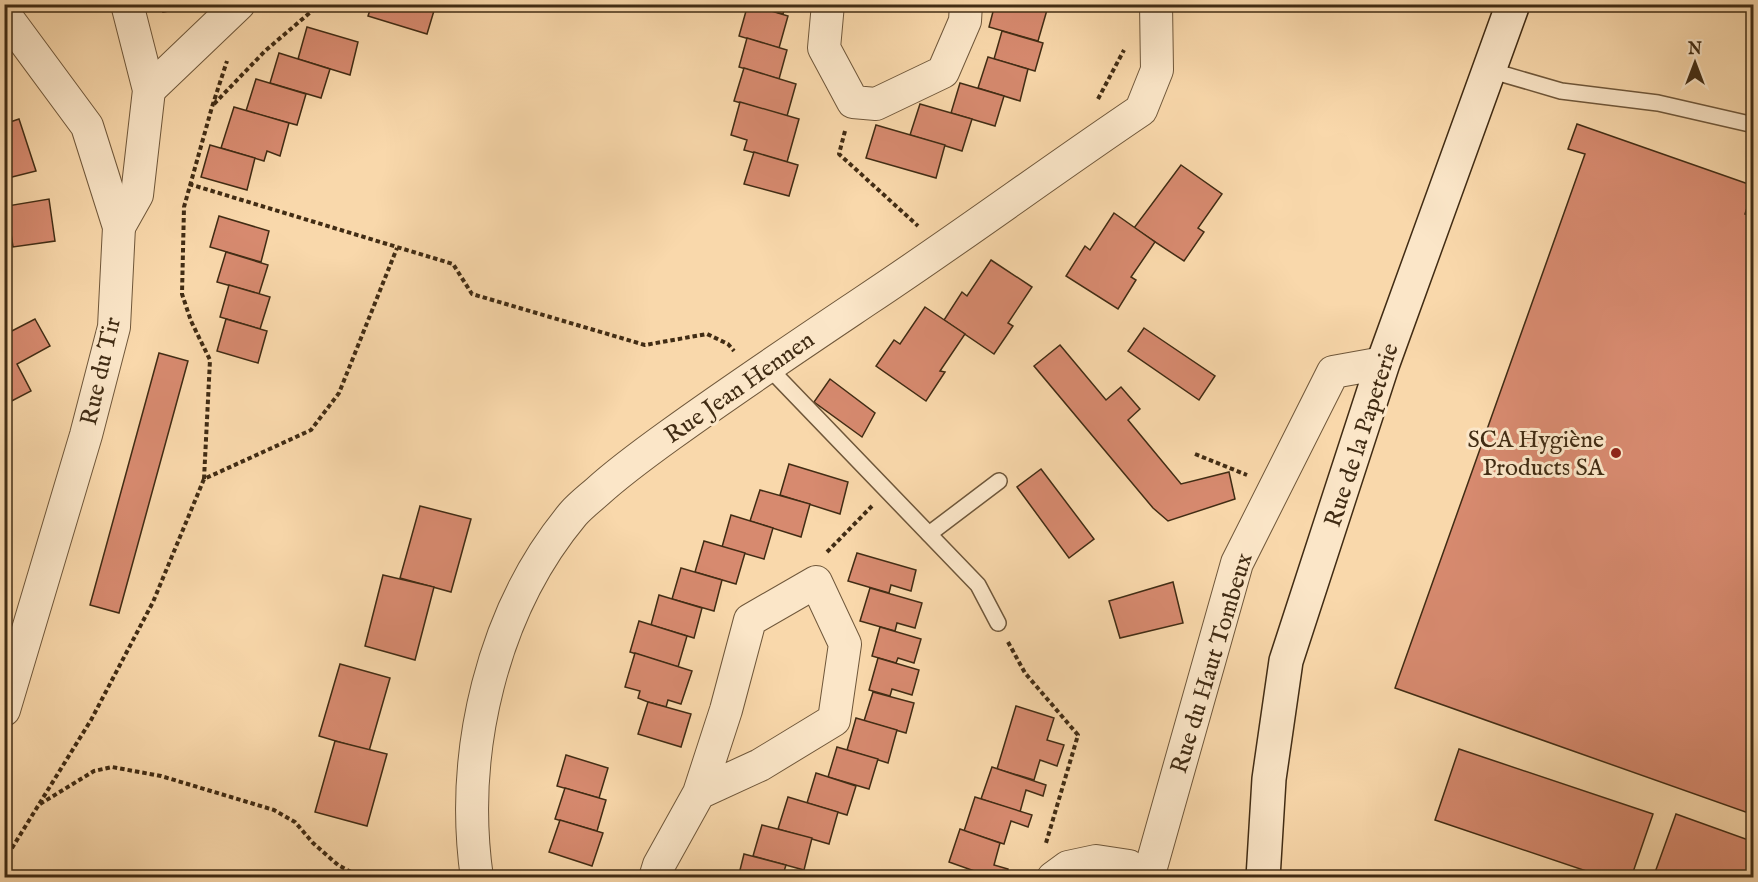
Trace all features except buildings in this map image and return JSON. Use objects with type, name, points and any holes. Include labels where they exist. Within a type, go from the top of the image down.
[{"type":"main road","name":"Rue de la Papeterie","points":[[1263,878],[1269,779],[1286,661],[1383,363],[1513,4]]},
{"type":"street","points":[[119,227],[137,195],[149,90],[127,4]]},
{"type":"street","points":[[149,90],[239,4]]},
{"type":"street","points":[[828,4],[824,48],[853,102],[876,104],[943,72],[965,21],[966,4]]},
{"type":"street","name":"Rue Jean Hennen","points":[[477,878],[473,848],[474,790],[477,741],[489,675],[512,614],[537,563],[574,512],[621,470],[760,370],[871,297],[1141,110],[1157,70],[1156,4]]},
{"type":"street","name":"Rue du Tir","points":[[4,18],[11,22],[87,126],[119,227],[114,327],[86,435],[4,710]]},
{"type":"street","name":"Rue du Haut Tombeux","points":[[1147,878],[1237,563],[1334,372],[1383,363]]},
{"type":"street","points":[[655,878],[659,865],[699,793],[726,710],[750,620],[816,582],[845,644],[834,720],[760,765],[699,793]]},
{"type":"street","points":[[1053,878],[1068,867],[1096,861],[1129,866],[1147,878]]},
{"type":"lane","points":[[1489,70],[1561,91],[1658,103],[1754,125]]},
{"type":"lane","points":[[760,370],[888,491],[978,585],[998,623]]},
{"type":"lane","points":[[929,534],[999,482]]},
{"type":"path","points":[[212,107],[264,51],[320,4]]},
{"type":"path","points":[[1094,108],[1125,48]]},
{"type":"path","points":[[4,861],[91,720],[153,602],[204,479],[210,360],[191,321],[182,294],[184,207],[212,107],[231,50]]},
{"type":"path","points":[[853,102],[839,154],[920,228]]},
{"type":"path","points":[[189,184],[453,264],[472,294],[645,345],[707,334],[728,344],[760,370]]},
{"type":"path","points":[[204,479],[311,430],[339,393],[397,248]]},
{"type":"path","points":[[1195,454],[1276,487]]},
{"type":"path","points":[[816,582],[819,560],[888,491]]},
{"type":"path","points":[[998,623],[1025,673],[1078,735],[1046,844]]},
{"type":"path","points":[[39,805],[94,771],[112,767],[137,771],[274,810],[296,822],[313,843],[338,865],[362,878]]},
{"type":"place","name":"SCA Hygiène Products SA","points":[[1616,453]]}]
